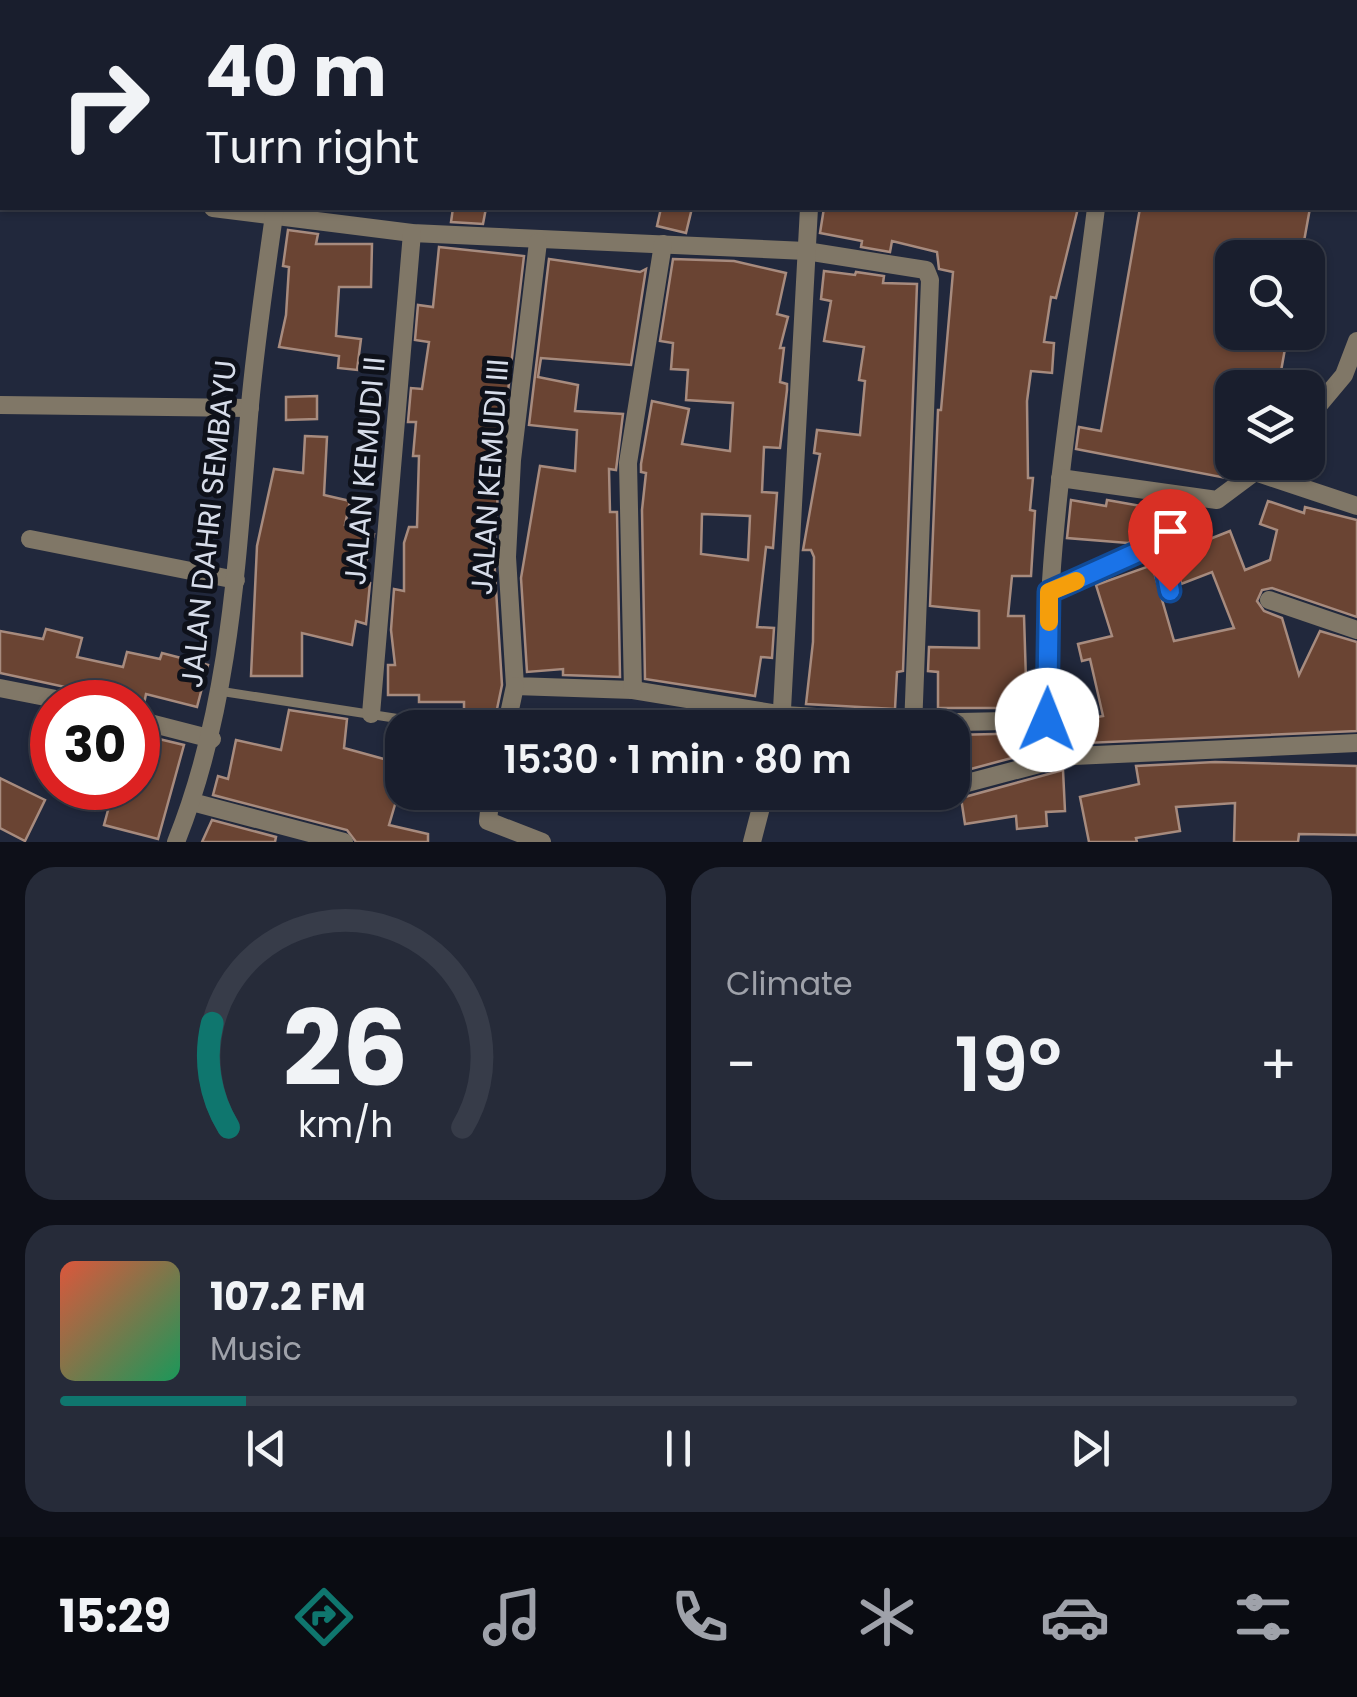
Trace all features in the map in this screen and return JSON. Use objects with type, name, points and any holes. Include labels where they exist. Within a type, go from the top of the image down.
[{"type":"street","points":[[244,210],[412,233],[538,242],[806,250],[916,266],[929,275],[913,710]]},
{"type":"street","points":[[784,710],[809,210]]},
{"type":"street","points":[[1058,759],[1050,753],[1047,720],[1049,592],[1096,210]]},
{"type":"street","name":"JALAN DAHRI SEMBAYU","points":[[176,842],[212,739],[236,580],[250,408],[274,212]]},
{"type":"street","name":"JALAN KEMUDI II","points":[[370,714],[412,233]]},
{"type":"street","name":"JALAN KEMUDI III","points":[[510,710],[515,686],[507,557],[512,460],[538,242]]},
{"type":"street","points":[[633,690],[628,463],[663,244]]},
{"type":"street","points":[[1325,401],[1350,377],[1357,341]]},
{"type":"street","points":[[0,405],[250,408]]},
{"type":"street","points":[[1060,478],[1211,500],[1223,498],[1246,480]]},
{"type":"street","points":[[1292,480],[1357,506]]},
{"type":"street","points":[[30,539],[236,580]]},
{"type":"street","points":[[1049,592],[1156,544],[1161,546],[1170,591]]},
{"type":"street","points":[[1269,600],[1357,630]]},
{"type":"street","points":[[515,686],[633,690],[727,710]]},
{"type":"street","points":[[0,688],[30,694]]},
{"type":"street","points":[[970,723],[1047,720]]},
{"type":"street","points":[[160,726],[212,739]]},
{"type":"street","points":[[970,782],[1058,759],[1357,743]]},
{"type":"street","points":[[192,802],[344,842]]},
{"type":"street","points":[[489,810],[488,821],[542,842]]},
{"type":"street","points":[[752,842],[760,810]]},
{"type":"lane","points":[[219,691],[385,716]]},
{"type":"building","points":[[453,210],[486,210],[483,224],[451,222]]},
{"type":"building","points":[[661,210],[692,210],[686,233],[657,226]]},
{"type":"building","points":[[824,210],[1078,210],[1056,298],[1051,297],[1044,342],[1054,343],[1052,373],[1031,371],[1027,401],[1028,478],[1033,478],[1030,510],[1035,511],[1031,576],[1012,576],[1008,616],[1024,616],[1026,680],[1034,679],[1033,708],[938,708],[938,672],[928,671],[929,647],[979,648],[979,611],[930,606],[938,410],[953,272],[939,269],[937,252],[892,241],[890,252],[861,247],[862,241],[820,233]]},
{"type":"building","points":[[1140,210],[1310,210],[1304,240],[1215,240],[1215,350],[1285,350],[1281,370],[1215,370],[1215,476],[1076,449],[1079,427],[1101,431]]},
{"type":"building","points":[[288,230],[318,234],[316,244],[372,244],[371,287],[339,287],[336,336],[361,339],[357,370],[338,368],[339,356],[279,347],[286,315],[289,267],[283,266]]},
{"type":"building","points":[[439,247],[524,256],[500,459],[494,557],[502,685],[497,709],[464,710],[464,702],[419,702],[419,695],[388,695],[388,665],[395,665],[391,630],[394,589],[404,591],[404,543],[409,527],[417,527],[419,456],[413,456],[416,422],[408,422],[411,388],[422,389],[429,342],[415,340],[418,305],[433,307]]},
{"type":"building","points":[[549,259],[640,272],[646,269],[631,365],[541,358],[538,377],[578,385],[575,411],[623,414],[616,470],[609,469],[610,512],[617,512],[620,677],[563,675],[563,669],[527,672],[521,578],[540,466],[575,471],[577,430],[529,425]]},
{"type":"building","points":[[673,259],[734,261],[786,273],[777,314],[788,317],[780,348],[784,348],[780,382],[787,384],[787,390],[780,448],[764,447],[762,492],[777,493],[773,548],[766,547],[757,627],[774,628],[772,658],[761,657],[755,696],[645,679],[642,510],[646,473],[641,472],[641,464],[652,401],[689,409],[682,444],[730,451],[733,403],[686,400],[688,370],[671,369],[673,343],[660,341]],"holes":[[[702,514],[750,516],[748,560],[701,554]]]},
{"type":"building","points":[[824,271],[884,276],[883,283],[917,284],[903,671],[897,672],[895,709],[806,704],[813,642],[814,557],[811,550],[803,550],[820,454],[814,453],[817,430],[860,435],[865,381],[859,380],[864,347],[824,341],[831,301],[821,299]]},
{"type":"building","points":[[317,396],[317,419],[286,420],[286,397]]},
{"type":"building","points":[[305,436],[327,437],[324,495],[350,501],[345,525],[374,534],[361,581],[370,583],[366,624],[356,621],[352,645],[302,633],[302,676],[251,676],[257,546],[274,469],[303,473]]},
{"type":"building","points":[[1071,500],[1106,506],[1107,500],[1186,514],[1182,550],[1230,531],[1245,570],[1270,560],[1277,530],[1260,524],[1268,501],[1304,513],[1305,507],[1357,520],[1357,617],[1272,588],[1262,590],[1257,601],[1264,611],[1282,618],[1299,675],[1320,631],[1357,642],[1357,731],[1086,743],[1082,720],[1103,716],[1090,659],[1082,661],[1078,644],[1112,636],[1096,585],[1152,565],[1174,641],[1234,628],[1212,572],[1181,584],[1176,557],[1190,552],[1174,550],[1171,539],[1158,532],[1128,543],[1067,538]]},
{"type":"building","points":[[46,629],[82,638],[77,657],[123,667],[127,652],[160,659],[162,653],[208,665],[197,707],[160,698],[160,680],[33,680],[0,673],[0,631],[43,639]]},
{"type":"building","points":[[289,710],[347,719],[344,748],[385,759],[385,810],[393,810],[389,825],[428,834],[428,842],[356,842],[347,830],[213,795],[218,776],[228,779],[236,740],[281,750]]},
{"type":"building","points":[[1035,733],[1038,751],[970,769],[970,735]]},
{"type":"building","points":[[160,739],[184,745],[158,839],[104,825],[108,810],[160,810]]},
{"type":"building","points":[[1215,762],[1357,766],[1357,835],[1299,834],[1298,842],[1234,842],[1235,803],[1176,807],[1180,831],[1136,838],[1137,842],[1089,842],[1080,797],[1139,784],[1136,766]]},
{"type":"building","points":[[1063,770],[1065,811],[1046,812],[1047,826],[1017,829],[1016,816],[965,824],[963,810],[970,810],[970,796]]},
{"type":"building","points":[[0,778],[30,793],[30,810],[40,810],[25,841],[0,828]]},
{"type":"building","points":[[212,820],[276,837],[275,842],[202,842]]},
{"type":"slow traffic","points":[[1049,622],[1049,592],[1076,581]]},
{"type":"route","points":[[1047,720],[1049,592],[1156,544],[1161,546],[1170,591]]}]
